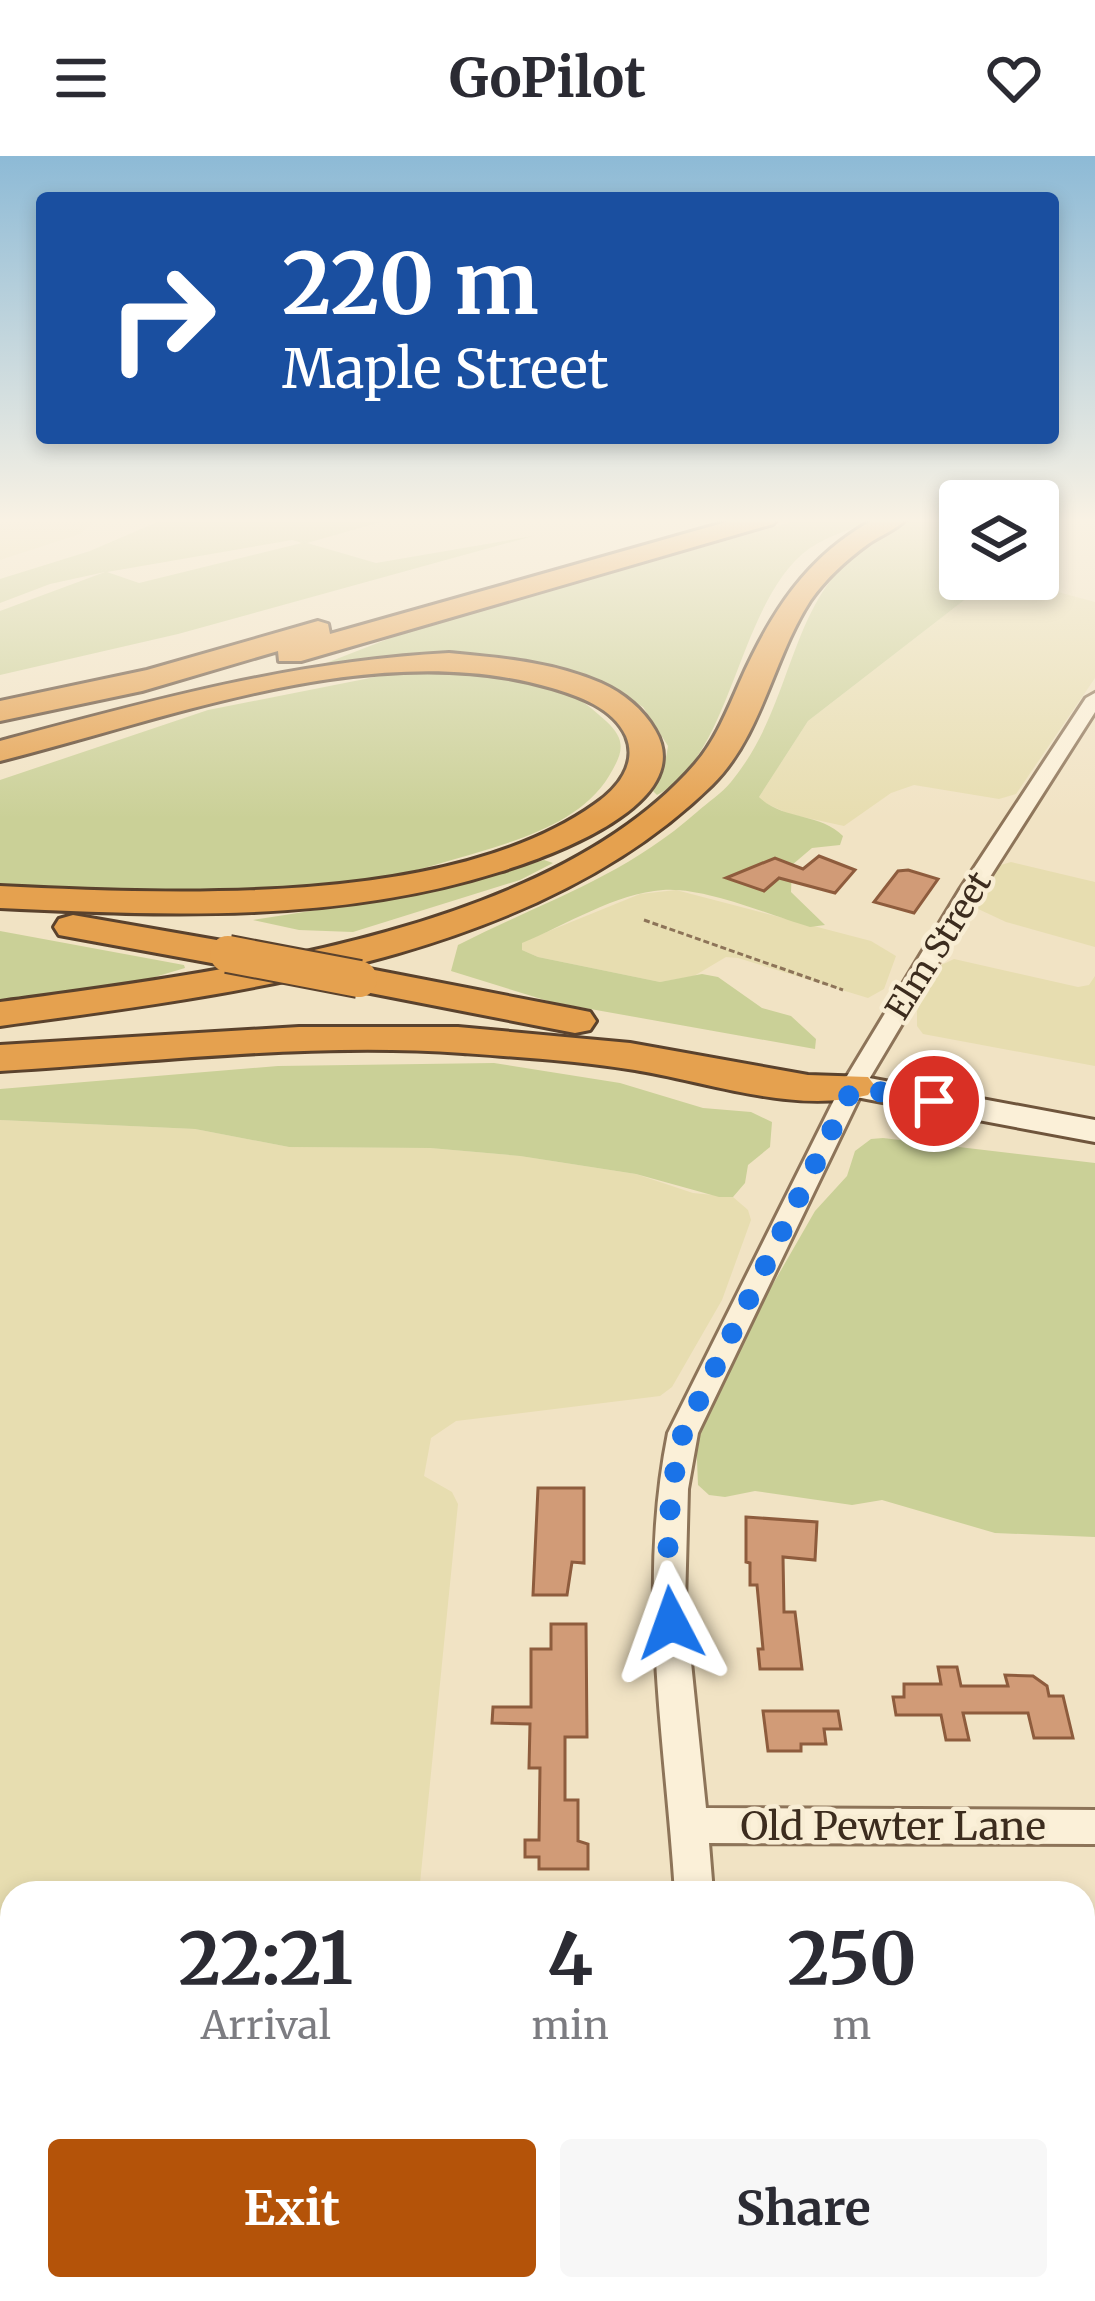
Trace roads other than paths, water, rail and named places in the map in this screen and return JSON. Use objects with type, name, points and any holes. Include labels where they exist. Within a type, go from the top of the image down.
[{"type":"highway","points":[[0,722],[355,619]]},
{"type":"highway","points":[[0,740],[416,619]]},
{"type":"highway","points":[[0,1014],[167,987],[386,941],[499,904],[600,856],[664,814],[707,772],[729,740],[783,619]]},
{"type":"highway","points":[[0,751],[246,688],[343,671],[436,664],[510,668],[575,683],[629,716],[646,751],[644,769],[629,792],[580,828],[513,856],[414,883],[321,898],[228,904],[0,898]]},
{"type":"highway","points":[[0,711],[147,679]]},
{"type":"highway","points":[[0,916],[228,954],[810,1068],[853,1087]]},
{"type":"highway","points":[[0,1058],[298,1040],[458,1040],[629,1056],[808,1088],[853,1087]]},
{"type":"highway","points":[[0,1070],[77,1054]]},
{"type":"main road","points":[[853,1087],[1095,1131]]},
{"type":"street","name":"Elm Street","points":[[693,1881],[667,1583],[672,1478],[697,1398],[853,1087],[970,891],[1095,698]]},
{"type":"street","name":"Old Pewter Lane","points":[[691,1825],[1095,1826]]}]
